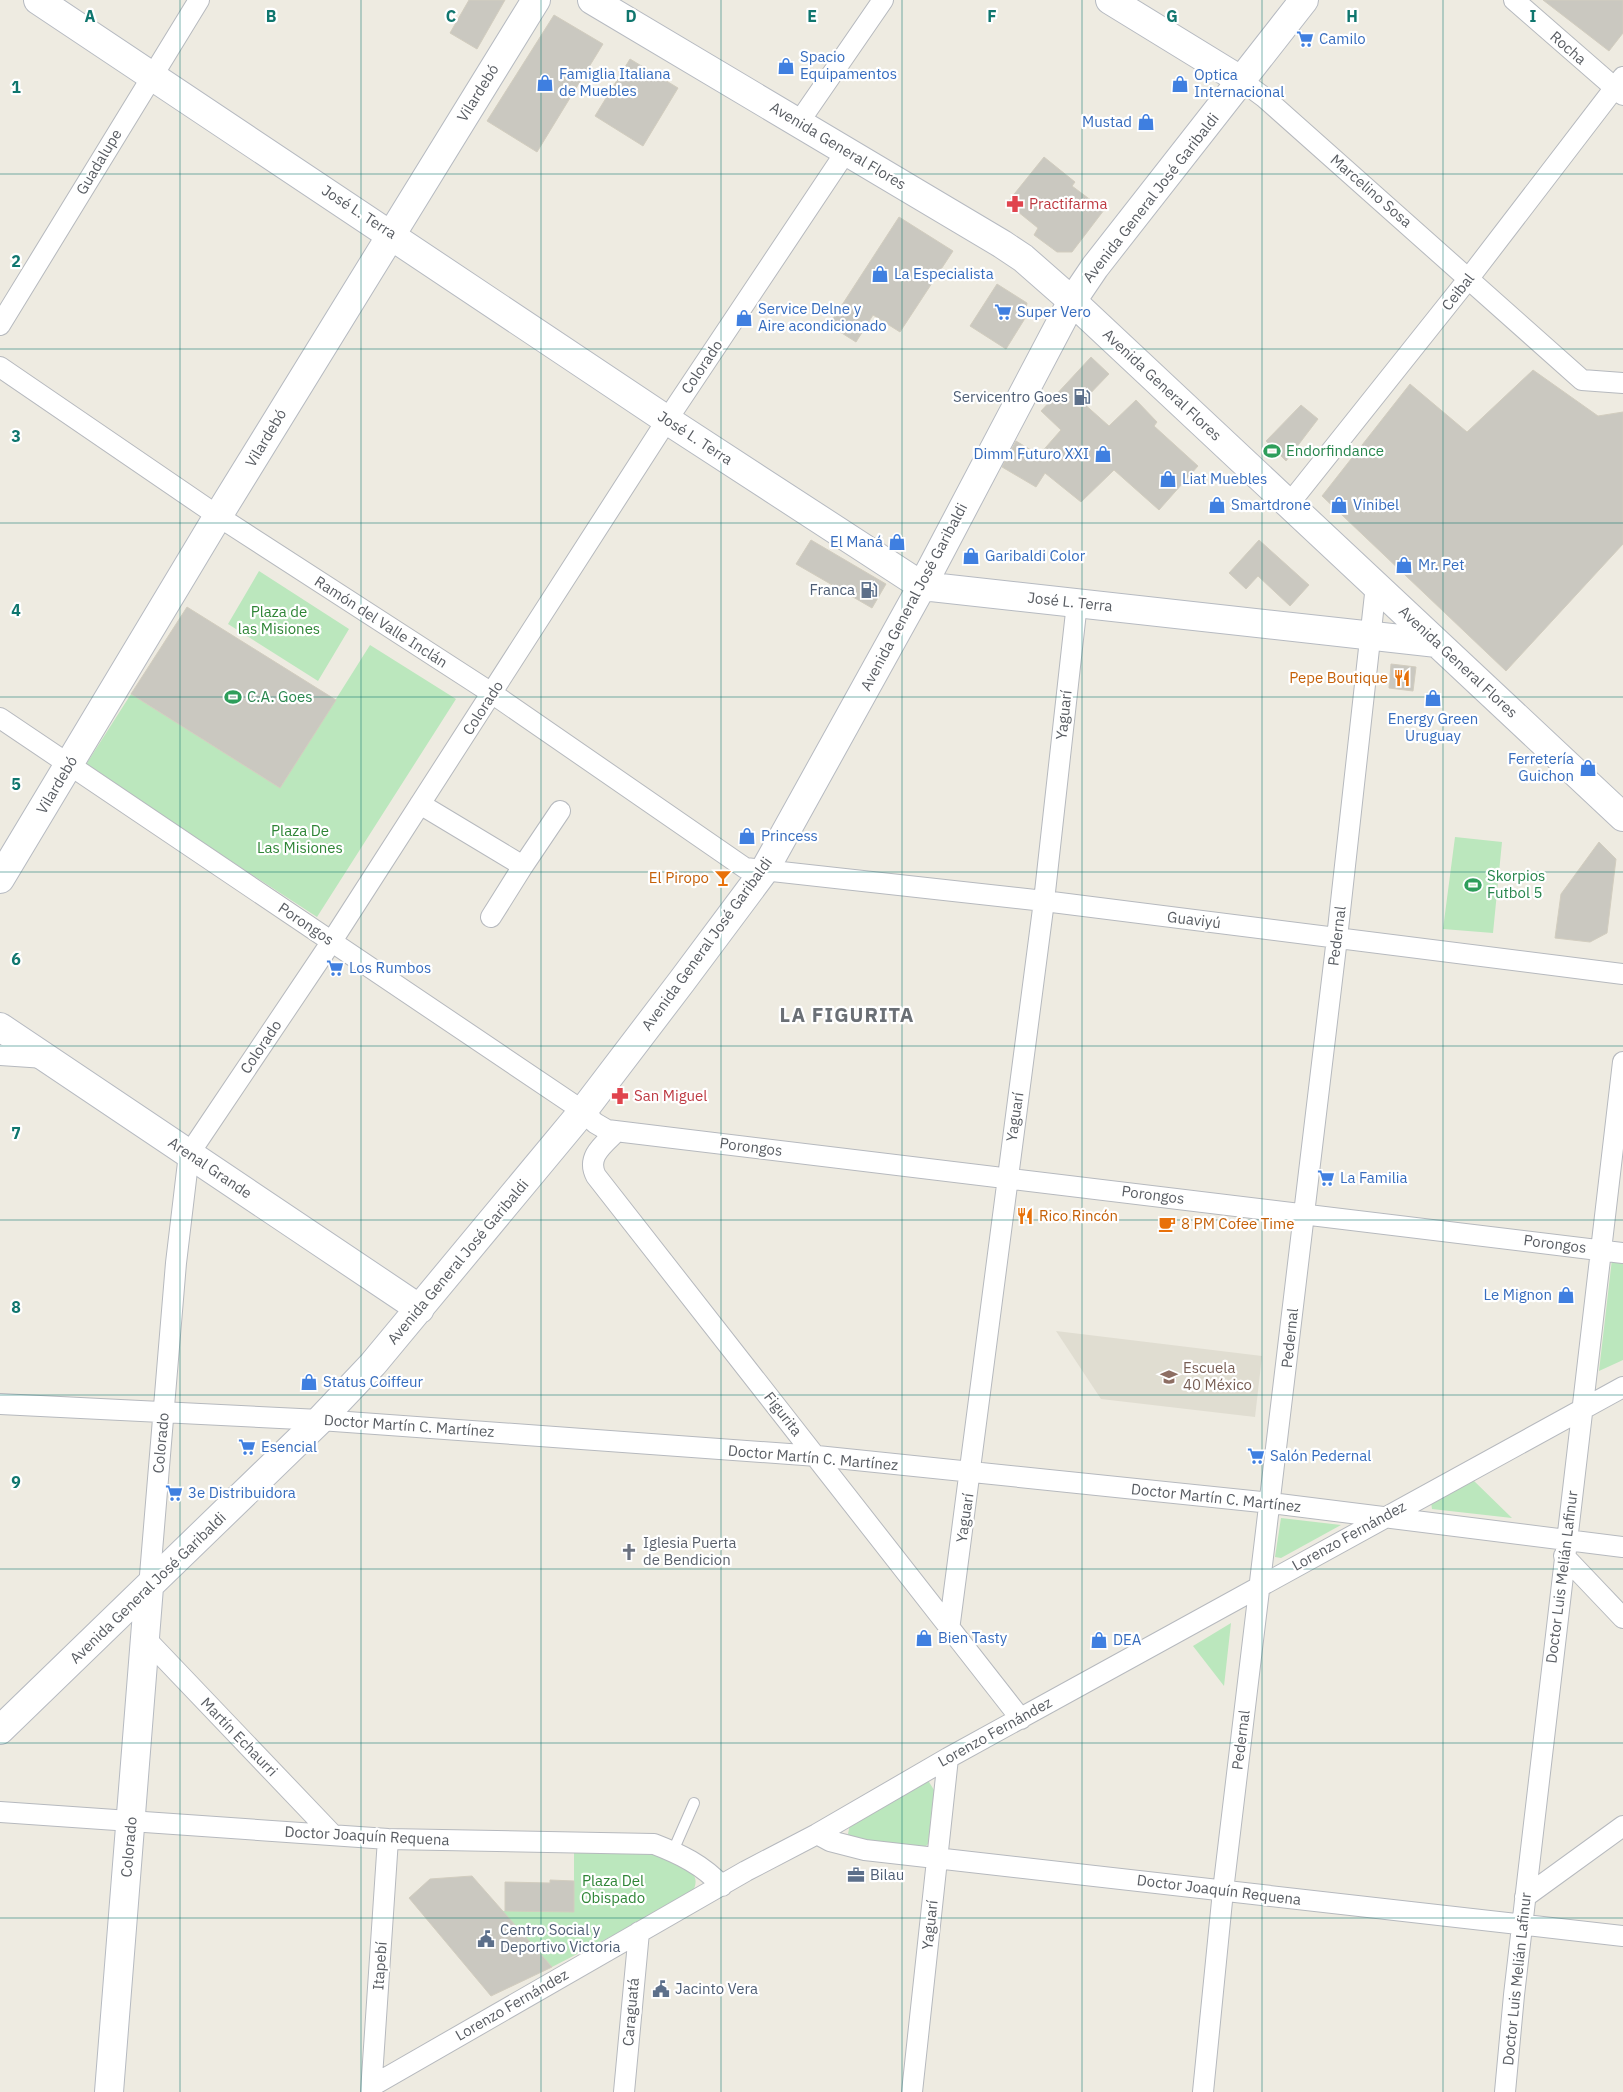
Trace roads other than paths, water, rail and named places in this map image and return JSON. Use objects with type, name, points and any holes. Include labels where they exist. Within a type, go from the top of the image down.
[{"type":"street","name":"José L. Terra","points":[[38,0],[667,420],[922,586],[1437,643]]},
{"type":"street","name":"Guadalupe","points":[[0,325],[199,0]]},
{"type":"street","name":"Vilardebó","points":[[0,879],[218,516],[536,0]]},
{"type":"street","name":"Avenida General Flores","points":[[592,0],[847,150],[1023,258],[1072,301],[1623,817]]},
{"type":"street","points":[[799,122],[883,0]]},
{"type":"street","name":"Marcelino Sosa","points":[[1110,0],[1242,81],[1265,98],[1582,380],[1623,383]]},
{"type":"street","name":"Avenida General José Garibaldi","points":[[0,1730],[320,1420],[420,1309],[583,1111],[764,871],[922,586],[1072,301],[1095,267],[1304,0]]},
{"type":"street","name":"Rocha","points":[[1514,0],[1620,87]]},
{"type":"street","name":"Ceibal","points":[[1289,504],[1620,87]]},
{"type":"street","name":"Colorado","points":[[109,2092],[176,1263],[189,1154],[332,941],[493,694],[667,420],[847,150]]},
{"type":"street","name":"Ramón del Valle Inclán","points":[[0,367],[218,516],[493,694],[744,868],[764,871]]},
{"type":"street","name":"Pedernal","points":[[1203,2092],[1223,1891],[1271,1503],[1376,585]]},
{"type":"street","name":"Yaguarí","points":[[949,1630],[971,1474],[1007,1178],[1044,901],[1077,603]]},
{"type":"street","name":"Porongos","points":[[0,718],[583,1111],[595,1123],[616,1132],[1623,1253]]},
{"type":"street","points":[[420,804],[523,866]]},
{"type":"street","points":[[491,917],[560,811]]},
{"type":"street","name":"Guaviyú","points":[[764,871],[1044,901],[1623,974]]},
{"type":"street","name":"Arenal Grande","points":[[0,1027],[420,1309]]},
{"type":"street","points":[[0,1055],[47,1058]]},
{"type":"street","name":"Doctor Luis Melián Lafinur","points":[[1506,2092],[1525,1897],[1623,1062]]},
{"type":"street","name":"Figurita","points":[[616,1132],[596,1152],[592,1159],[591,1168],[596,1176],[817,1456],[949,1630],[1021,1719]]},
{"type":"street","name":"Lorenzo Fernández","points":[[371,2089],[638,1932],[818,1834],[948,1758],[1260,1584],[1623,1386]]},
{"type":"street","name":"Doctor Martín C. Martínez","points":[[0,1404],[320,1420],[817,1456],[971,1474],[1271,1503],[1382,1518],[1565,1548],[1623,1546]]},
{"type":"street","points":[[1565,1548],[1623,1618]]},
{"type":"street","name":"Martín Echaurri","points":[[145,1638],[332,1835]]},
{"type":"street","name":"Yaguarí","points":[[912,2092],[948,1758]]},
{"type":"street","name":"Doctor Joaquín Requena","points":[[0,1812],[388,1839],[634,1842],[654,1844],[673,1851],[708,1871],[722,1886]]},
{"type":"street","points":[[1525,1897],[1623,1826]]},
{"type":"street","name":"Doctor Joaquín Requena","points":[[818,1834],[830,1841],[858,1848],[1623,1936]]},
{"type":"street","name":"Itapebí","points":[[371,2089],[388,1839]]},
{"type":"street","name":"Caraguatá","points":[[624,2092],[638,1932]]},
{"type":"lane","points":[[673,1851],[694,1803]]},
{"type":"place","name":"Camilo","points":[[1305,39]]},
{"type":"place","name":"Spacio Equipamentos","points":[[786,66]]},
{"type":"place","name":"Famiglia Italiana de Muebles","points":[[545,83]]},
{"type":"place","name":"Optica Internacional","points":[[1180,84]]},
{"type":"place","name":"Mustad","points":[[1146,122]]},
{"type":"place","name":"Practifarma","points":[[1015,204]]},
{"type":"place","name":"La Especialista","points":[[880,274]]},
{"type":"place","name":"Super Vero","points":[[1003,312]]},
{"type":"place","name":"Service Delne y Aire acondicionado","points":[[744,318]]},
{"type":"place","name":"Servicentro Goes","points":[[1082,397]]},
{"type":"place","name":"Endorfindance","points":[[1272,451]]},
{"type":"place","name":"Dimm Futuro XXI","points":[[1103,454]]},
{"type":"place","name":"Liat Muebles","points":[[1168,479]]},
{"type":"place","name":"Smartdrone","points":[[1217,505]]},
{"type":"place","name":"Vinibel","points":[[1339,505]]},
{"type":"place","name":"El Maná","points":[[897,542]]},
{"type":"place","name":"Garibaldi Color","points":[[971,556]]},
{"type":"place","name":"Mr. Pet","points":[[1404,565]]},
{"type":"place","name":"Franca","points":[[869,590]]},
{"type":"place","name":"Pepe Boutique","points":[[1402,678]]},
{"type":"place","name":"C.A. Goes","points":[[233,697]]},
{"type":"place","name":"Energy Green Uruguay","points":[[1433,698]]},
{"type":"place","name":"Ferretería Guichon","points":[[1588,768]]},
{"type":"place","name":"Princess","points":[[747,836]]},
{"type":"place","name":"El Piropo","points":[[723,878]]},
{"type":"place","name":"Skorpios Futbol 5","points":[[1473,885]]},
{"type":"place","name":"Los Rumbos","points":[[335,968]]},
{"type":"place","name":"San Miguel","points":[[620,1096]]},
{"type":"place","name":"La Familia","points":[[1326,1178]]},
{"type":"place","name":"Rico Rincón","points":[[1025,1216]]},
{"type":"place","name":"8 PM Cofee Time","points":[[1167,1224]]},
{"type":"place","name":"Le Mignon","points":[[1566,1295]]},
{"type":"place","name":"Escuela 40 México","points":[[1169,1377]]},
{"type":"place","name":"Status Coiffeur","points":[[309,1382]]},
{"type":"place","name":"Esencial","points":[[247,1447]]},
{"type":"place","name":"Salón Pedernal","points":[[1256,1456]]},
{"type":"place","name":"3e Distribuidora","points":[[174,1493]]},
{"type":"place","name":"Iglesia Puerta de Bendicion","points":[[629,1552]]},
{"type":"place","name":"Bien Tasty","points":[[924,1638]]},
{"type":"place","name":"DEA","points":[[1099,1640]]},
{"type":"place","name":"Bilau","points":[[856,1875]]},
{"type":"place","name":"Centro Social y Deportivo Victoria","points":[[486,1939]]},
{"type":"place","name":"Jacinto Vera","points":[[661,1989]]},
{"type":"district","name":"LA FIGURITA","points":[[847,1015]]},
{"type":"park label","name":"Plaza de las Misiones","points":[[279,620]]},
{"type":"park label","name":"Plaza De Las Misiones","points":[[300,840]]},
{"type":"park label","name":"Plaza Del Obispado","points":[[613,1890]]}]
